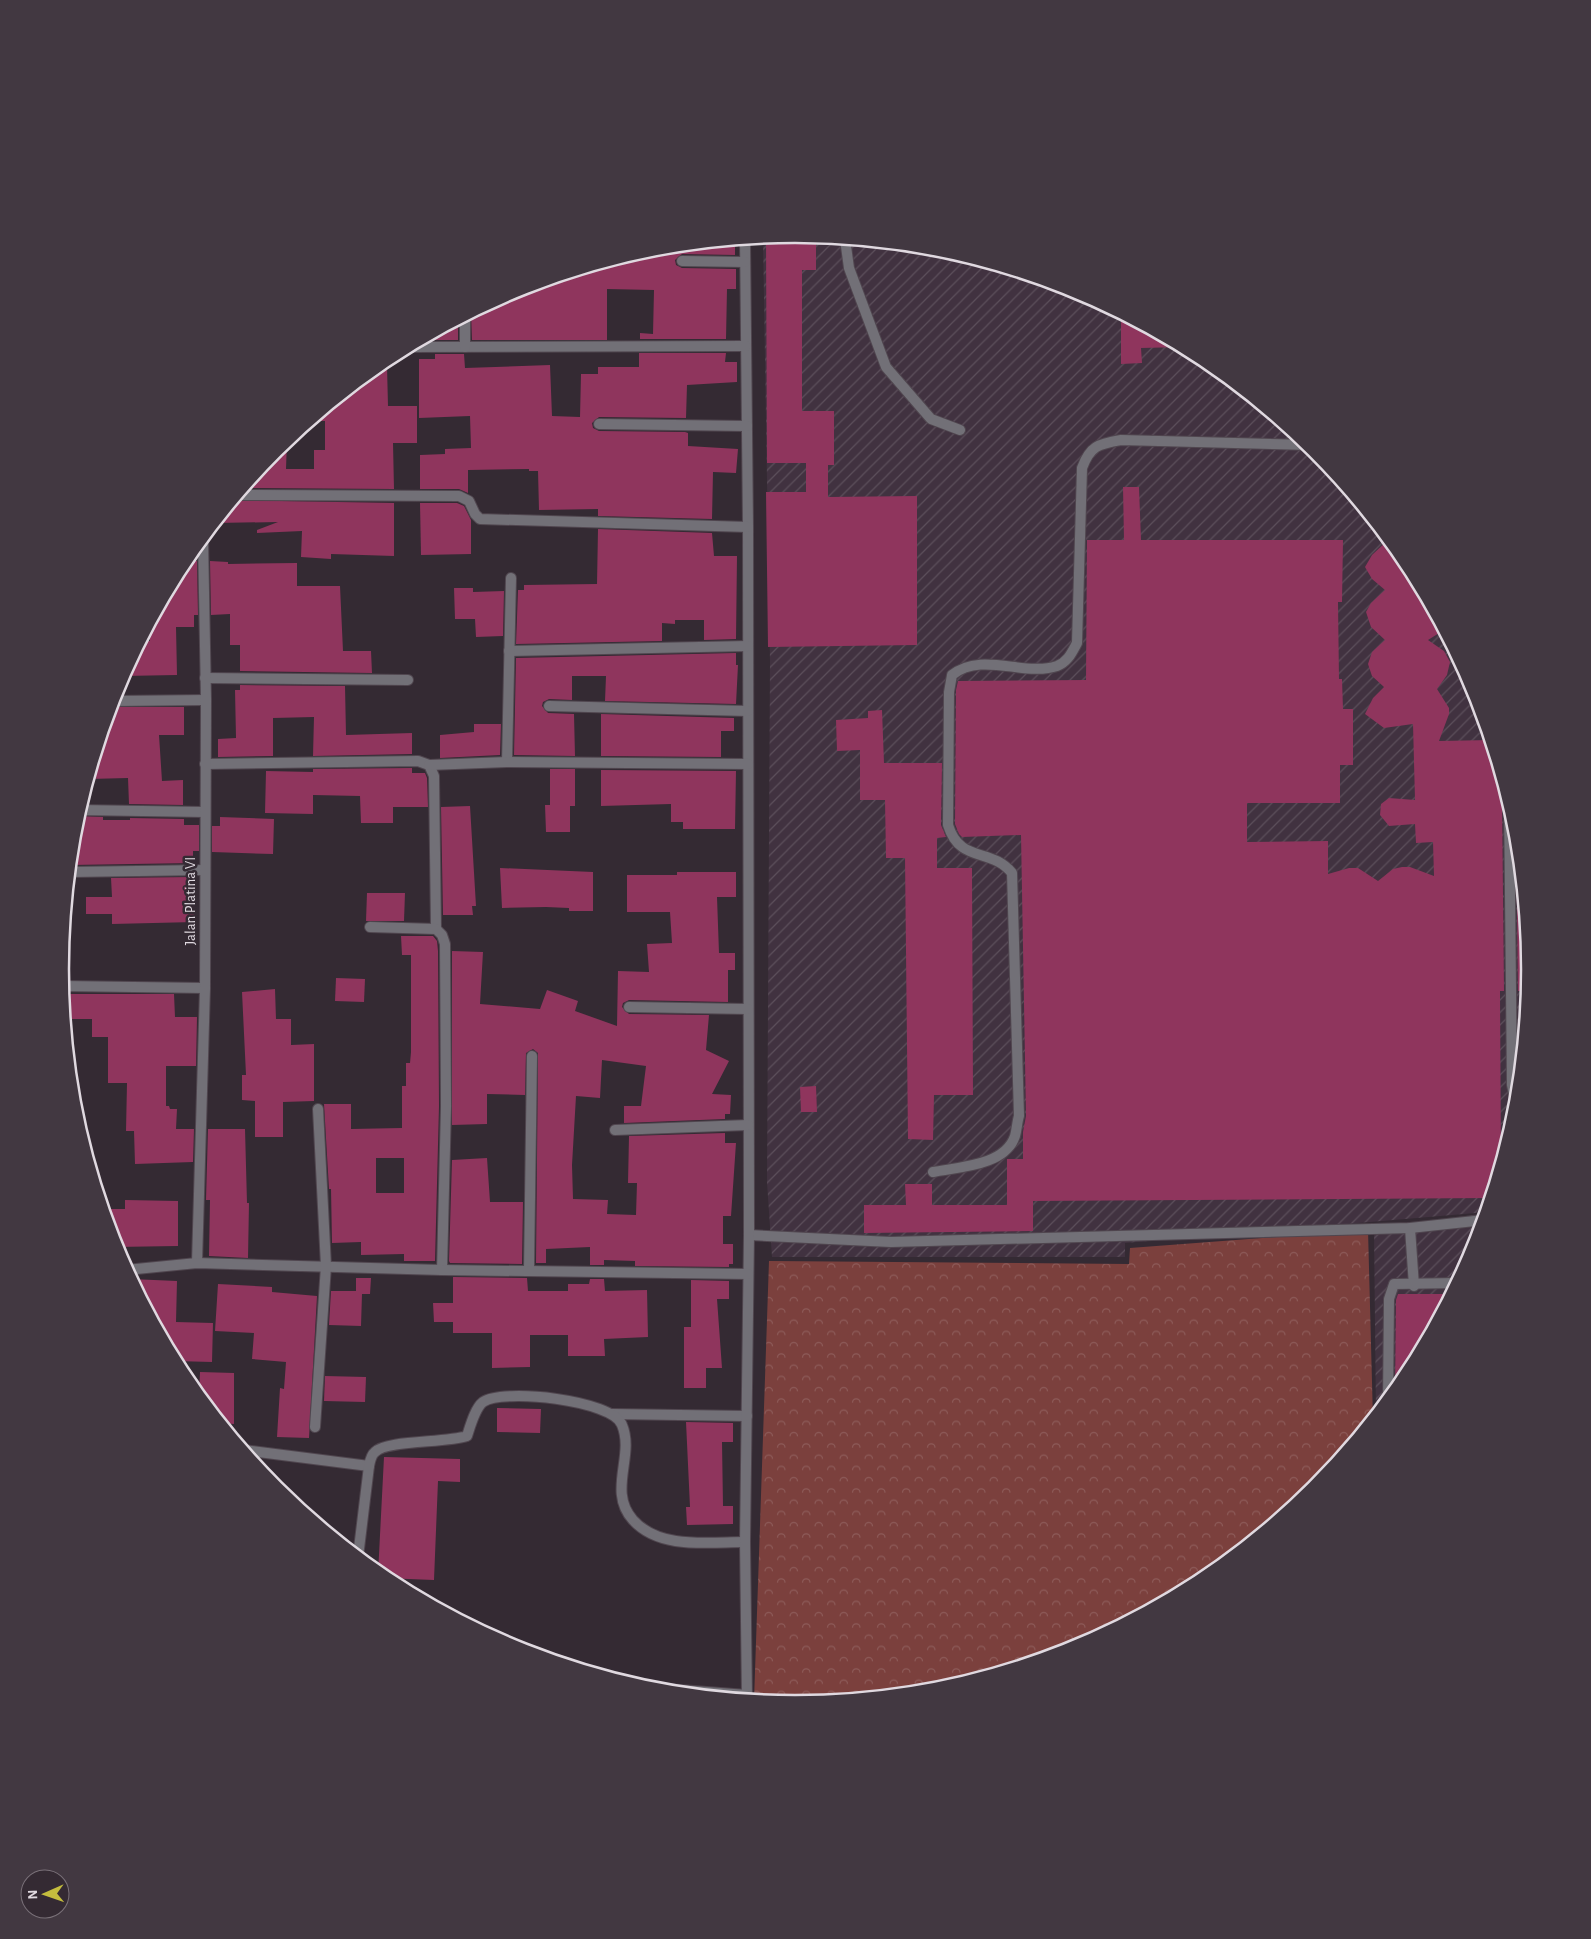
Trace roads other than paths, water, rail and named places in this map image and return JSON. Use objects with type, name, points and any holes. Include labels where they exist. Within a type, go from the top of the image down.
[{"type":"street","points":[[745,244],[748,426],[748,1274],[745,1542],[747,1695]]},
{"type":"street","points":[[846,244],[849,268],[886,368],[931,419],[960,430]]},
{"type":"street","points":[[682,261],[745,262]]},
{"type":"street","points":[[464,347],[465,323]]},
{"type":"street","points":[[421,347],[746,346]]},
{"type":"street","points":[[599,424],[748,426]]},
{"type":"street","points":[[932,1172],[988,1163],[1015,1138],[1019,1116],[1012,872],[1006,865],[958,846],[952,837],[948,825],[950,692],[952,675],[962,667],[975,665],[1058,666],[1070,656],[1077,643],[1082,468],[1088,452],[1102,443],[1121,440],[1297,445]]},
{"type":"street","points":[[245,495],[459,496],[469,501],[474,514],[480,519],[748,527]]},
{"type":"street","name":"Jalan Platina VI","points":[[197,1263],[205,988],[206,700],[201,552]]},
{"type":"street","points":[[507,762],[511,578]]},
{"type":"street","points":[[510,651],[748,646]]},
{"type":"street","points":[[205,678],[408,680]]},
{"type":"street","points":[[120,701],[206,700]]},
{"type":"street","points":[[549,706],[748,711]]},
{"type":"street","points":[[205,764],[418,761],[430,765],[507,762],[748,764]]},
{"type":"street","points":[[430,765],[434,776],[436,929]]},
{"type":"street","points":[[87,810],[205,812]]},
{"type":"street","points":[[1509,836],[1512,1086]]},
{"type":"street","points":[[76,872],[205,870]]},
{"type":"street","points":[[370,927],[436,929],[442,935],[445,944],[446,1106],[442,1270]]},
{"type":"street","points":[[69,986],[205,988]]},
{"type":"street","points":[[628,1007],[748,1009]]},
{"type":"street","points":[[529,1270],[532,1056]]},
{"type":"street","points":[[315,1427],[326,1266],[318,1109]]},
{"type":"street","points":[[615,1130],[748,1125]]},
{"type":"street","points":[[748,1235],[891,1242],[1410,1228],[1477,1221]]},
{"type":"street","points":[[1410,1228],[1414,1286]]},
{"type":"street","points":[[134,1269],[197,1263],[442,1270],[748,1274]]},
{"type":"street","points":[[1388,1389],[1390,1292],[1394,1284],[1414,1286],[1450,1284]]},
{"type":"street","points":[[359,1550],[368,1466],[373,1452],[380,1448],[455,1440],[466,1436],[481,1403],[494,1396],[512,1395],[588,1404],[612,1414],[622,1423],[626,1438],[620,1490],[624,1506],[633,1520],[671,1542],[745,1542]]},
{"type":"street","points":[[612,1414],[747,1416]]},
{"type":"street","points":[[251,1451],[368,1466]]}]
